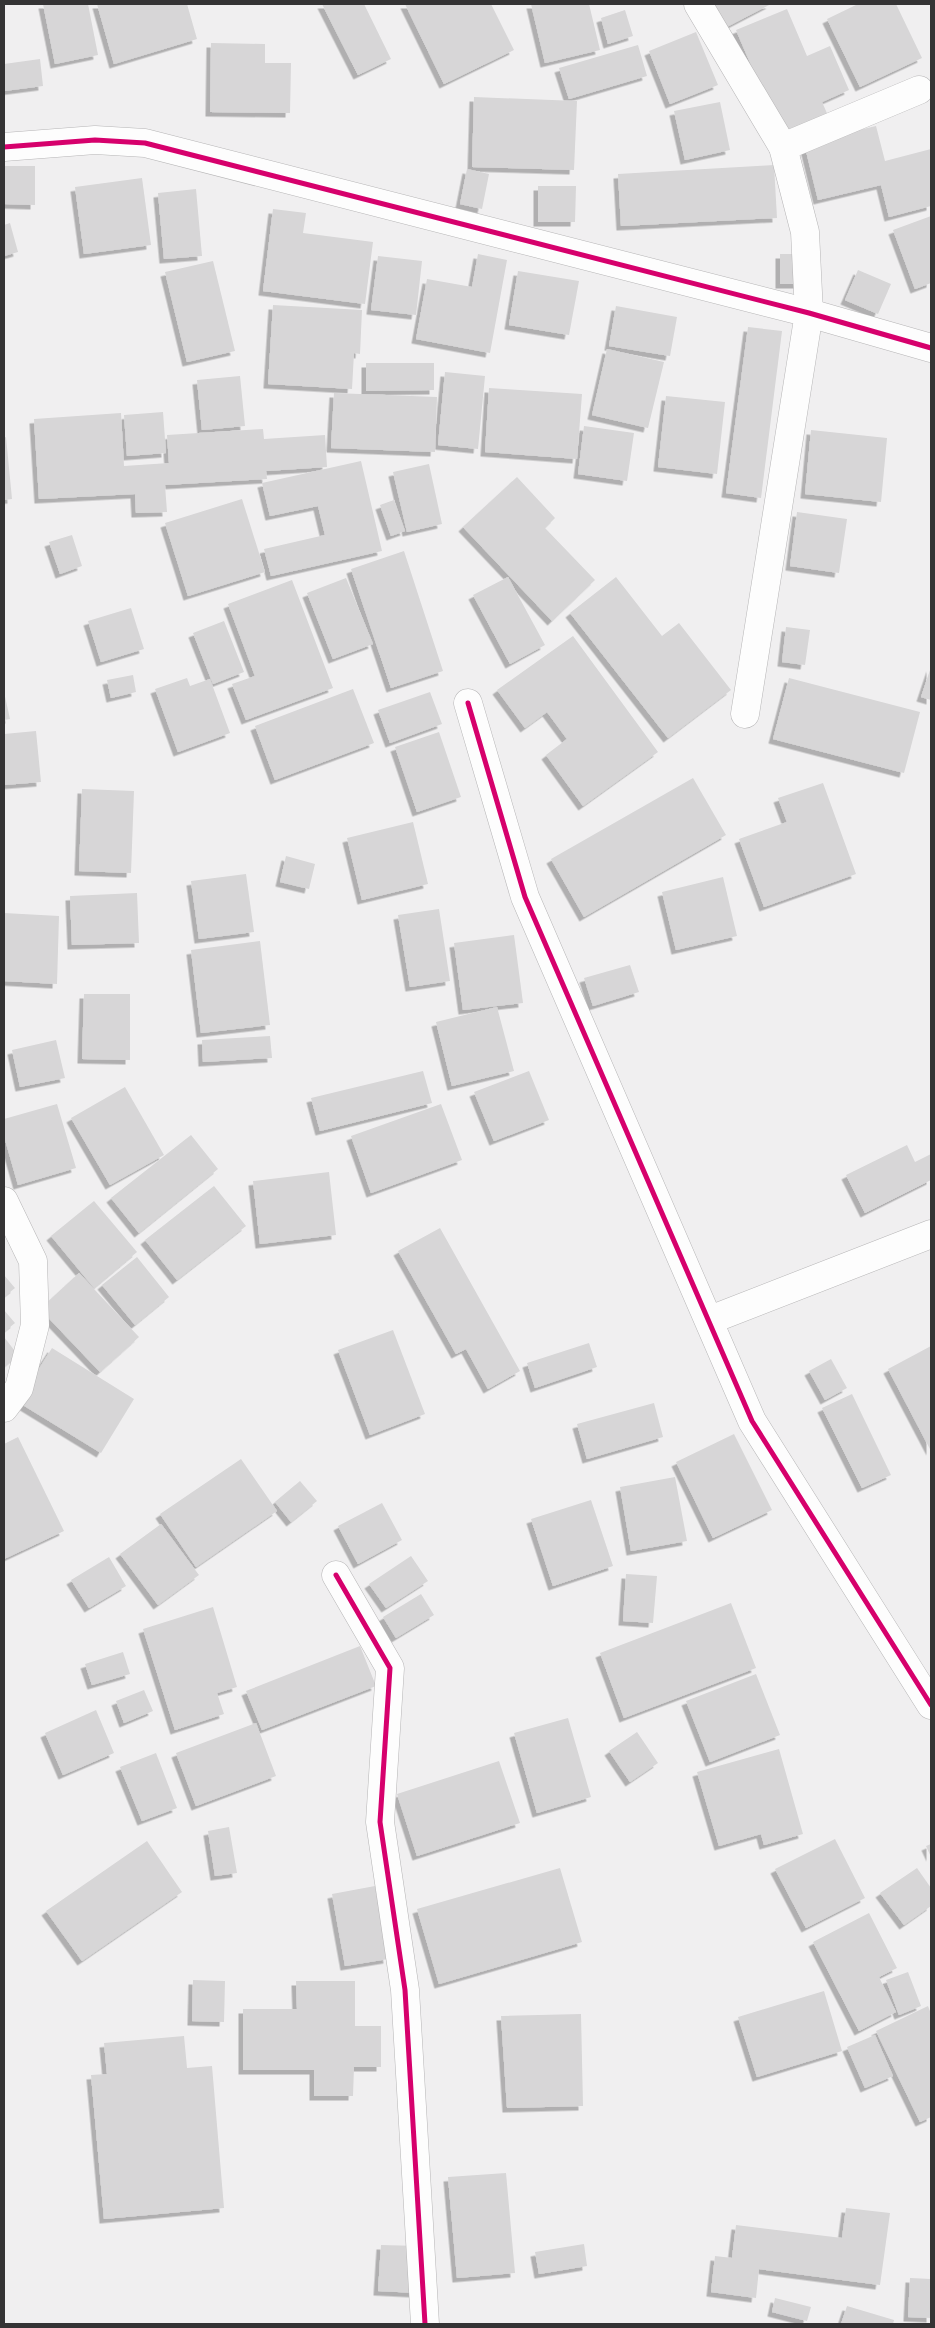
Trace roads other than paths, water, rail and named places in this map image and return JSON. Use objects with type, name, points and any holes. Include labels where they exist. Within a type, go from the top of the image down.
[{"type":"street","points":[[698,4],[783,147],[805,232],[809,313],[745,714]]},
{"type":"street","points":[[783,147],[919,90]]},
{"type":"street","points":[[4,147],[96,140],[144,143],[809,313],[931,348]]},
{"type":"street","points":[[468,703],[525,897],[710,1320],[752,1422],[931,1705]]},
{"type":"street","points":[[4,1201],[33,1261],[35,1325],[18,1388],[4,1408]]},
{"type":"street","points":[[710,1320],[931,1234]]},
{"type":"street","points":[[336,1575],[390,1668],[380,1822],[405,1990],[425,2324]]}]
